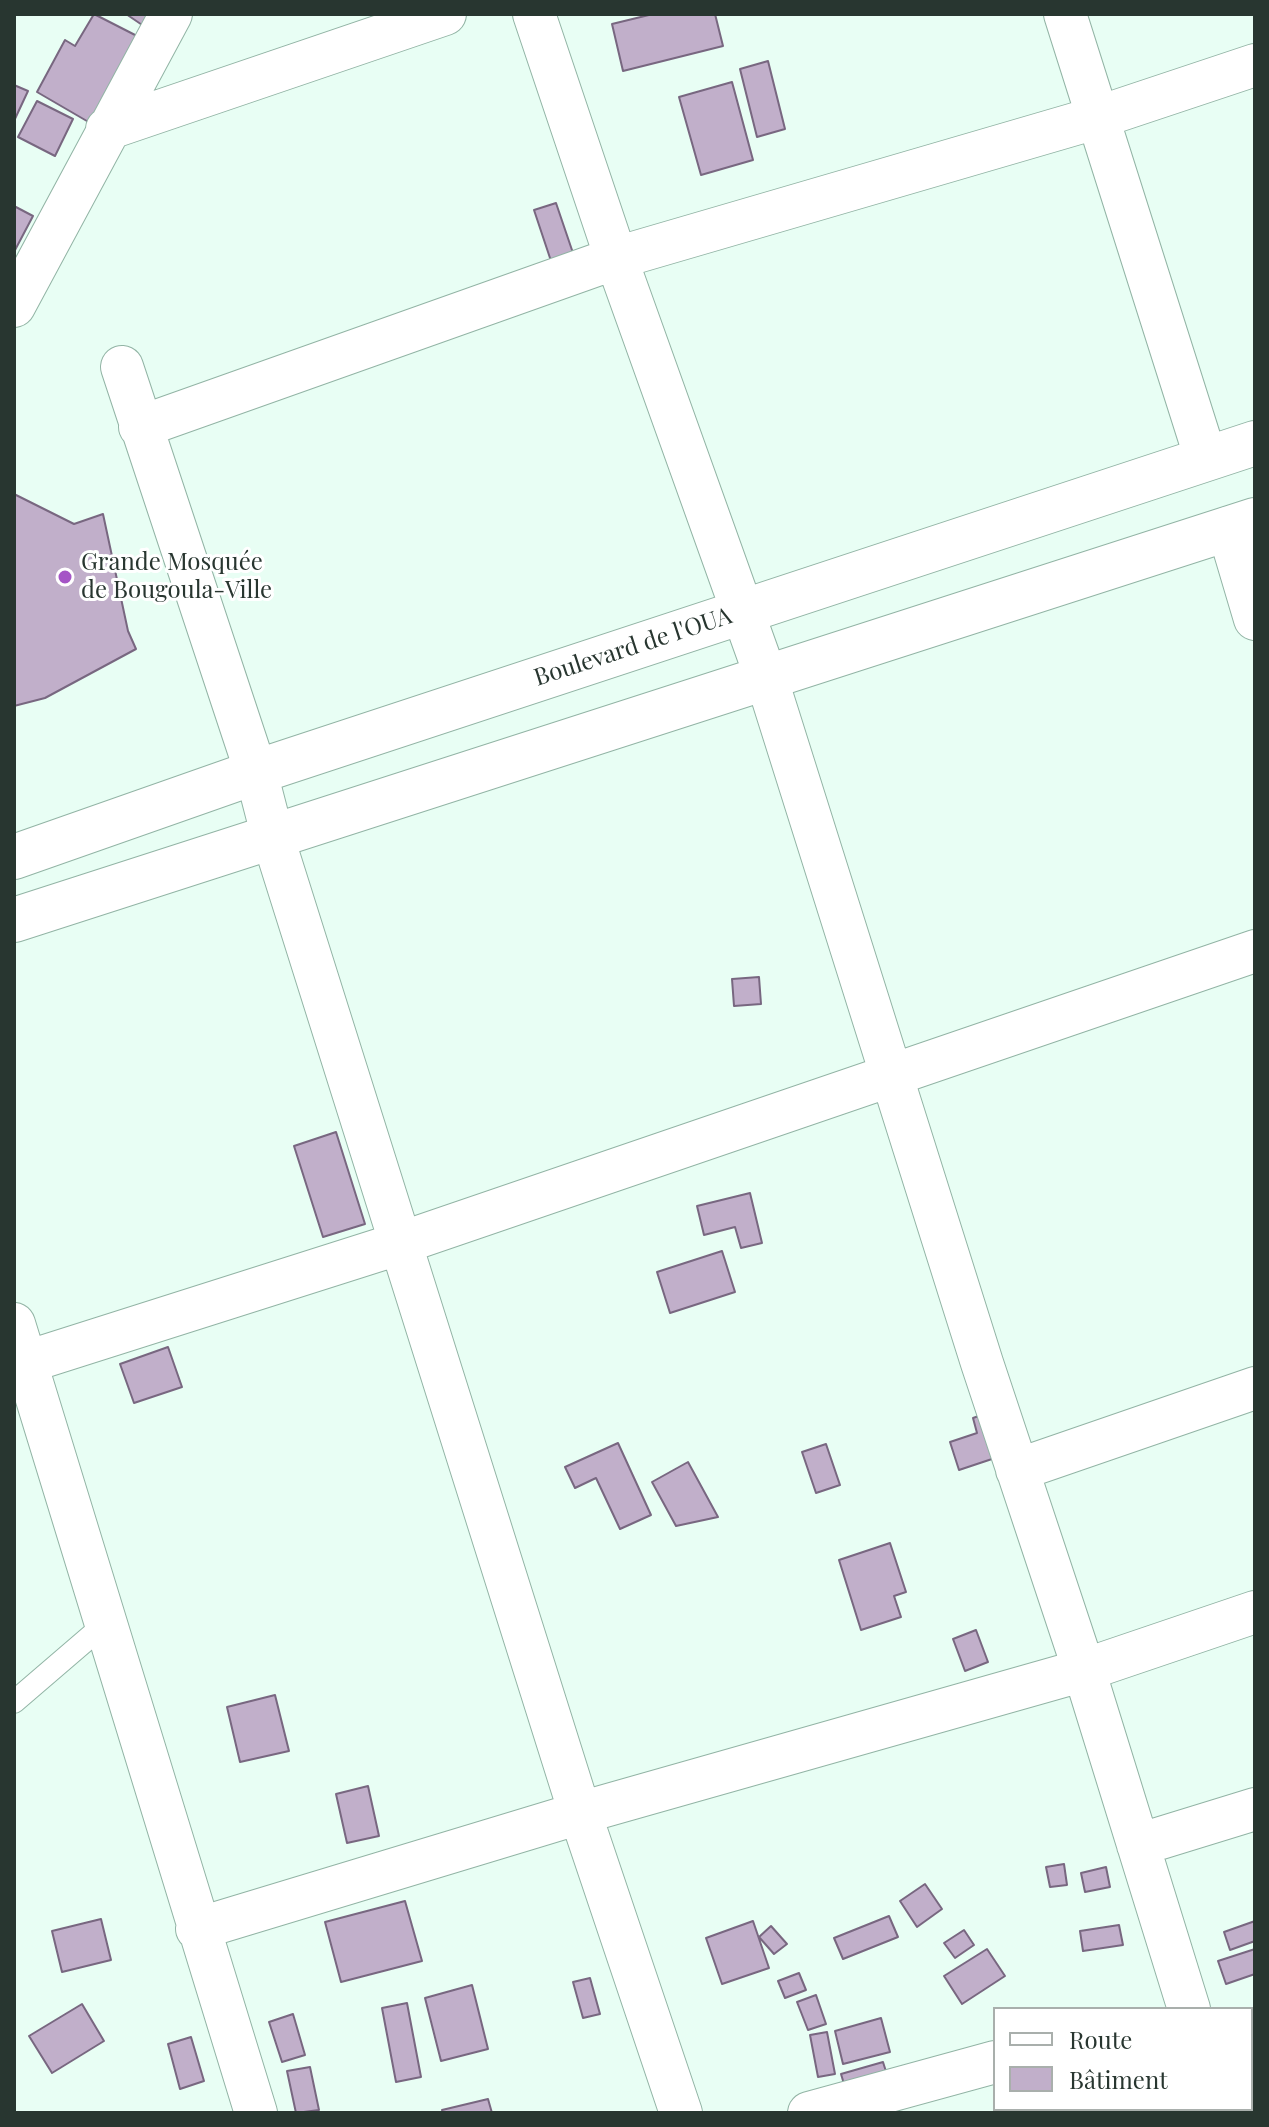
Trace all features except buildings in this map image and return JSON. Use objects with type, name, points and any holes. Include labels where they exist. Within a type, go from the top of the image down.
[{"type":"main road","name":"Boulevard de l'OUA","points":[[14,857],[256,772],[1255,443]]},
{"type":"main road","points":[[14,920],[1242,524]]},
{"type":"street","points":[[14,306],[171,14]]},
{"type":"street","points":[[107,129],[445,14]]},
{"type":"street","points":[[534,14],[616,258],[766,677],[1017,1470],[1084,1670],[1187,2007]]},
{"type":"street","points":[[1065,14],[1206,459]]},
{"type":"street","points":[[140,427],[616,258],[1099,117],[1255,65]]},
{"type":"street","points":[[122,367],[256,772],[273,838],[580,1813],[681,2113]]},
{"type":"street","points":[[1242,524],[1255,619]]},
{"type":"street","points":[[256,2113],[197,1929],[106,1623],[18,1351],[401,1243],[1255,951]]},
{"type":"street","points":[[1017,1470],[1255,1388]]},
{"type":"street","points":[[197,1929],[580,1813],[1084,1670],[1255,1612]]},
{"type":"street","points":[[1138,1845],[1255,1809]]},
{"type":"street","points":[[809,2113],[993,2063]]},
{"type":"lane","points":[[14,1702],[106,1623]]},
{"type":"place","name":"Grande Mosquée de Bougoula-Ville","points":[[65,577]]}]
